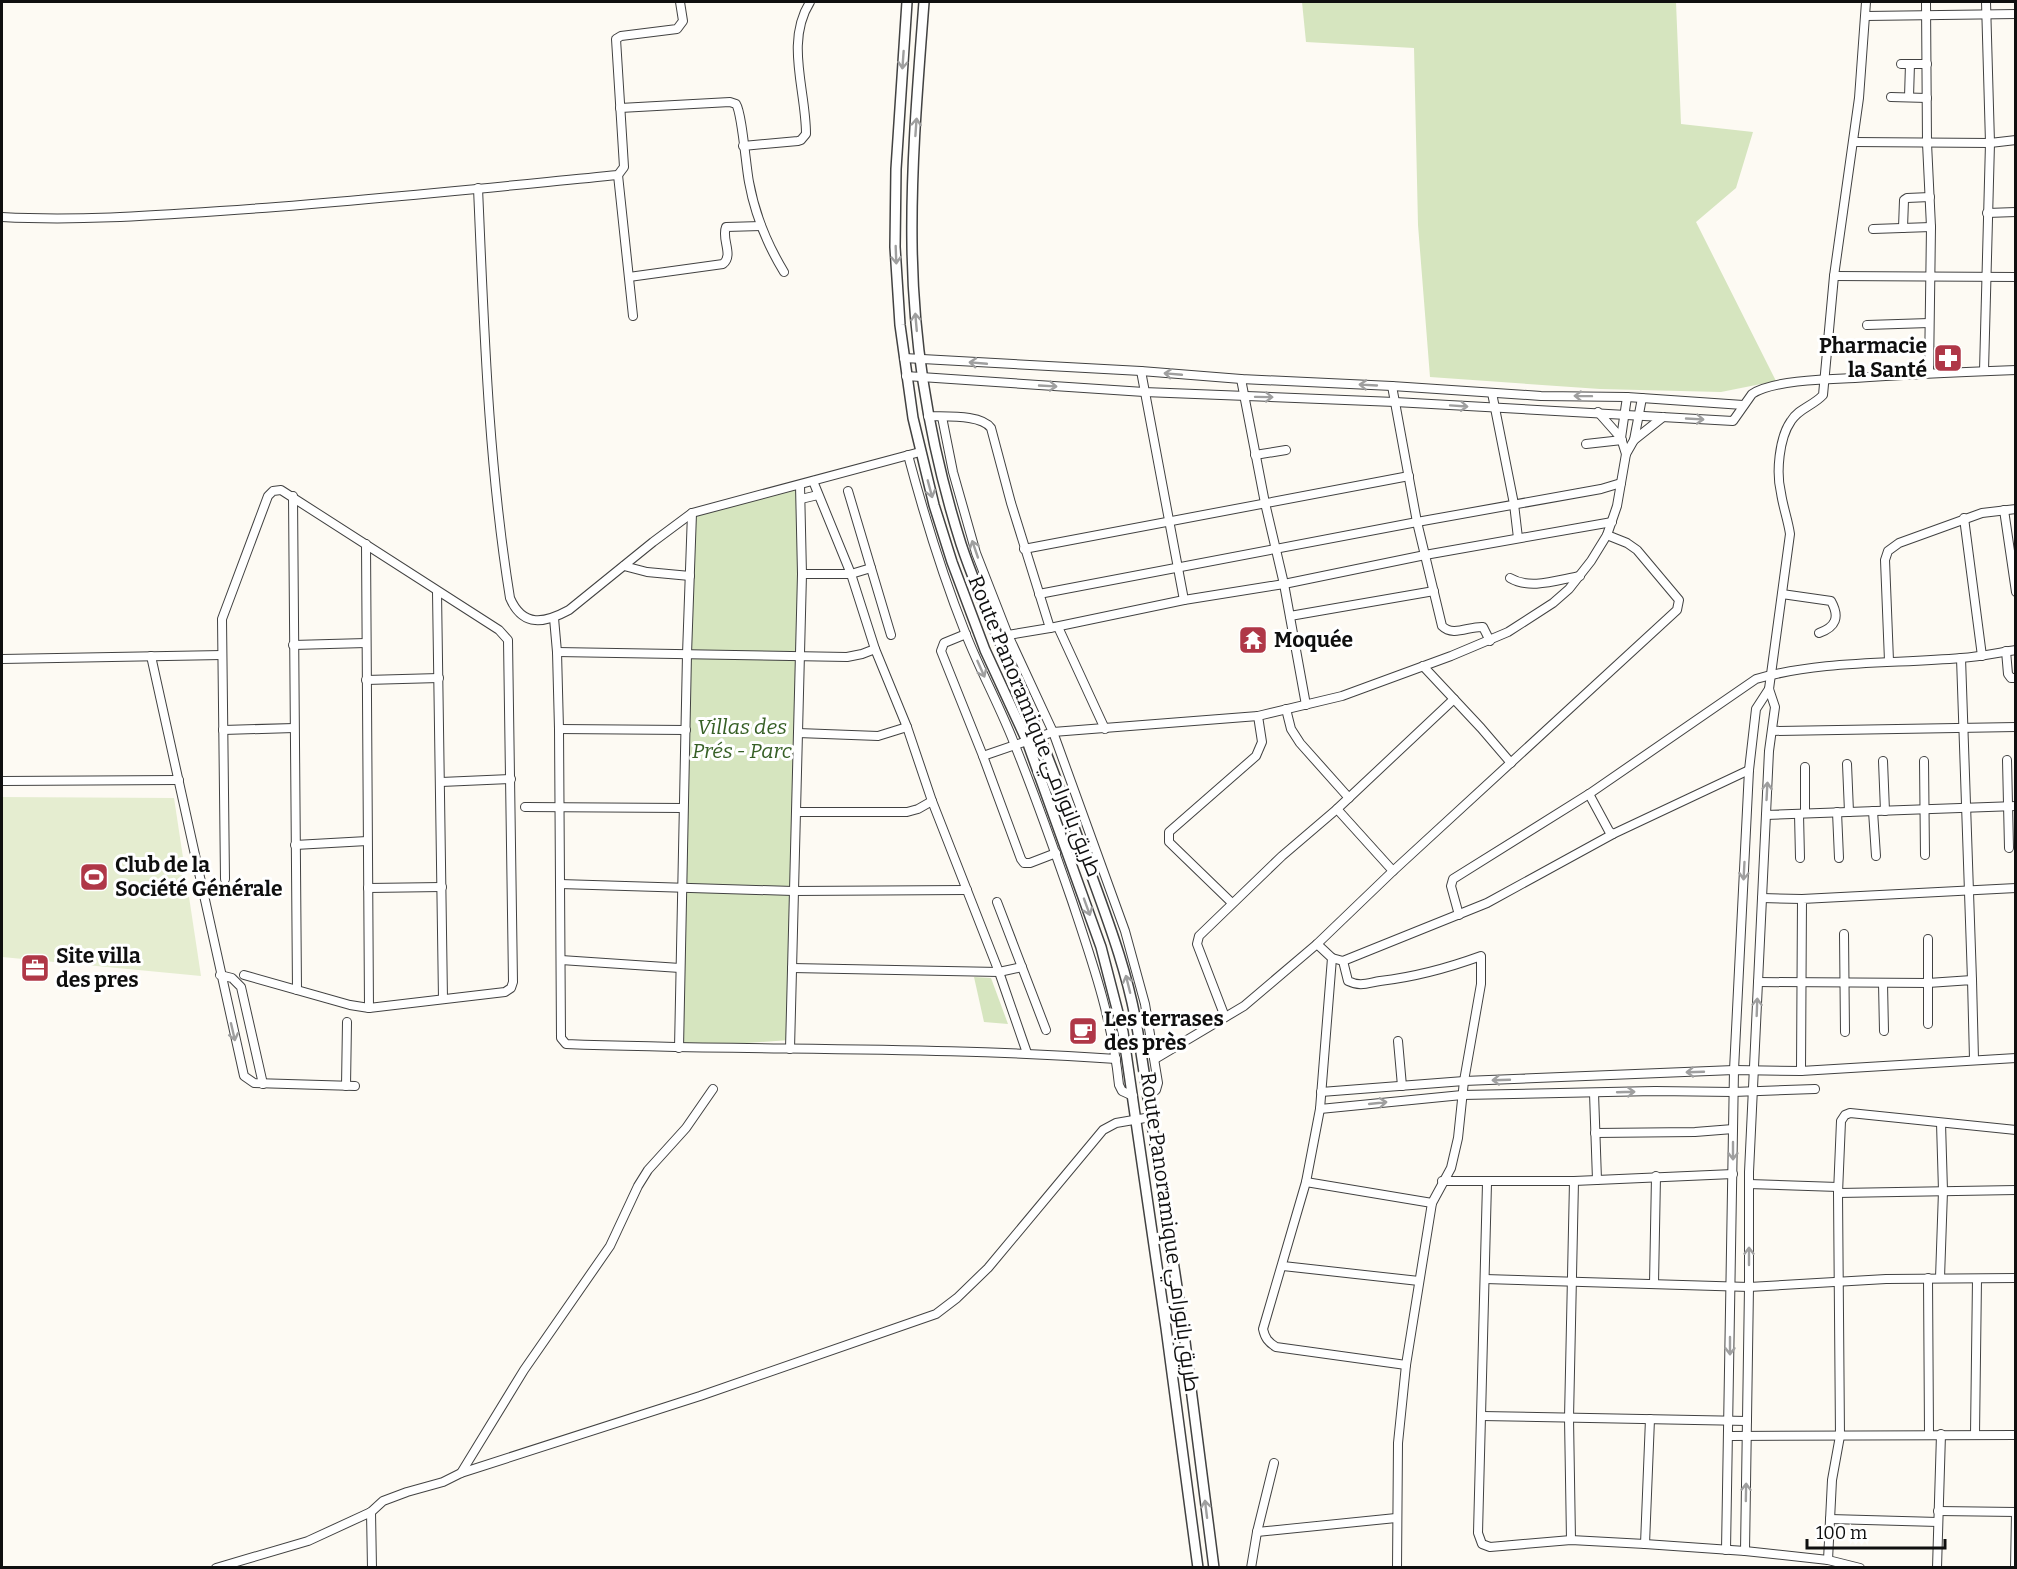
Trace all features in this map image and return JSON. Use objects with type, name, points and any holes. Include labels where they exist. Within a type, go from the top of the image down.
[{"type":"street","points":[[633,316],[618,175],[624,167],[616,39],[621,36],[677,28],[683,21],[681,2]]},
{"type":"street","points":[[743,146],[798,141],[806,134],[798,37],[803,16],[810,2]]},
{"type":"street","name":"Route Panoramique طريق بانورامي","points":[[907,2],[895,208],[897,286],[906,376],[920,452],[943,535],[961,588],[985,650],[1027,741],[1110,975],[1123,1032],[1136,1119],[1167,1328],[1198,1568]]},
{"type":"street","name":"Route Panoramique طريق بانورامي","points":[[924,2],[912,206],[913,280],[919,358],[928,416],[944,486],[973,578],[1040,737],[1122,961],[1134,1009],[1183,1326],[1214,1568]]},
{"type":"street","points":[[1745,1551],[1749,1184],[1766,815],[1774,707],[1769,689],[1790,534],[1780,493],[1779,472],[1783,440],[1790,422],[1802,408],[1817,402],[1822,395],[1834,276],[1854,142],[1866,2]]},
{"type":"street","points":[[1926,2],[1927,143],[1931,227],[1929,373]]},
{"type":"street","points":[[1984,371],[1989,142],[1986,2]]},
{"type":"street","points":[[1866,16],[2016,14]]},
{"type":"street","points":[[1909,98],[1906,64],[1927,64]]},
{"type":"street","points":[[1891,97],[1927,98]]},
{"type":"street","points":[[620,108],[733,102],[739,110],[752,198],[761,226],[784,273]]},
{"type":"street","points":[[1854,142],[1927,143],[2016,140]]},
{"type":"street","points":[[2,217],[66,218],[192,213],[325,204],[618,175]]},
{"type":"street","points":[[478,188],[486,379],[494,473],[510,598],[518,614],[526,618],[544,620],[554,618],[569,610],[652,542],[692,513],[920,452]]},
{"type":"street","points":[[1903,228],[1904,200],[1930,197]]},
{"type":"street","points":[[1987,213],[2016,212]]},
{"type":"street","points":[[629,277],[723,264],[728,256],[724,232],[726,227],[761,226]]},
{"type":"street","points":[[1874,229],[1931,227]]},
{"type":"street","points":[[1834,276],[2016,277]]},
{"type":"street","points":[[1867,325],[1929,323]]},
{"type":"street","points":[[904,358],[1141,371],[1240,379],[1492,393],[1627,397],[1743,405]]},
{"type":"street","points":[[906,376],[1144,392],[1599,412],[1733,421],[1743,405],[1757,391],[1767,388],[1823,380],[2016,370]]},
{"type":"street","points":[[1141,371],[1184,600]]},
{"type":"street","points":[[1240,379],[1284,584],[1306,705]]},
{"type":"street","points":[[1392,386],[1417,522],[1442,626],[1445,630],[1453,632],[1480,626],[1485,629],[1490,641]]},
{"type":"street","points":[[1492,393],[1514,504],[1518,538]]},
{"type":"street","points":[[1626,454],[1622,439],[1627,397]]},
{"type":"street","points":[[983,756],[1053,732],[1258,716],[1342,696],[1490,641],[1533,618],[1569,589],[1591,561],[1607,535],[1612,522],[1626,454],[1634,440],[1642,398]]},
{"type":"street","points":[[1599,412],[1622,439]]},
{"type":"street","points":[[928,416],[983,420],[991,428],[1024,549],[1039,594],[1105,729]]},
{"type":"street","points":[[942,417],[953,472],[968,526],[1008,635],[1053,732],[1133,955],[1145,1004],[1158,1086],[1148,1095]]},
{"type":"street","points":[[1634,440],[1662,417]]},
{"type":"street","points":[[1586,444],[1622,439]]},
{"type":"street","points":[[1256,455],[1286,450]]},
{"type":"street","points":[[908,455],[927,524],[966,634],[1015,746],[1056,853],[1104,997],[1120,1088],[1132,1096]]},
{"type":"street","points":[[1024,549],[1409,476]]},
{"type":"street","points":[[813,482],[851,574],[874,649],[908,727],[932,801],[999,972],[1027,1053]]},
{"type":"street","points":[[1039,594],[1601,489],[1621,483]]},
{"type":"street","points":[[790,1049],[802,574],[800,485]]},
{"type":"street","points":[[225,879],[221,628],[224,612],[268,496],[277,489],[285,490],[437,592],[499,630],[507,640],[511,779],[512,985],[505,992],[369,1008],[350,1005],[244,975]]},
{"type":"street","points":[[848,491],[891,635]]},
{"type":"street","points":[[801,500],[818,495]]},
{"type":"street","points":[[293,496],[297,990]]},
{"type":"street","points":[[1889,661],[1885,560],[1888,552],[1899,543],[1964,518],[1982,513],[2016,509]]},
{"type":"street","points":[[2004,510],[2016,592]]},
{"type":"street","points":[[679,1048],[683,808],[692,513]]},
{"type":"street","points":[[1964,518],[1982,656]]},
{"type":"street","points":[[1008,635],[1054,628],[1184,600],[1284,584],[1425,555],[1612,522]]},
{"type":"street","points":[[1155,1059],[1244,1006],[1317,944],[1393,871],[1677,610],[1679,600],[1637,550],[1607,535]]},
{"type":"street","points":[[366,544],[369,1008]]},
{"type":"street","points":[[624,566],[647,572],[690,576]]},
{"type":"street","points":[[802,574],[851,574],[870,568]]},
{"type":"street","points":[[1510,579],[1527,584],[1580,576]]},
{"type":"street","points":[[1290,616],[1434,591]]},
{"type":"street","points":[[437,592],[443,999]]},
{"type":"street","points":[[1782,594],[1831,601],[1836,610],[1835,621],[1829,629],[1819,633]]},
{"type":"street","points":[[554,618],[559,729],[561,1038],[566,1044],[1027,1053],[1116,1059]]},
{"type":"street","points":[[966,634],[944,644],[941,651],[1022,861],[1030,863],[1056,853]]},
{"type":"street","points":[[293,645],[366,643]]},
{"type":"street","points":[[557,652],[848,657],[874,649]]},
{"type":"street","points":[[1459,915],[1451,886],[1453,879],[1589,794],[1756,679],[1770,675],[1889,661],[1961,658],[2016,650]]},
{"type":"street","points":[[2006,651],[2008,674],[2011,678],[2016,678]]},
{"type":"street","points":[[2,659],[222,655]]},
{"type":"street","points":[[152,656],[242,1072],[250,1082],[263,1084],[355,1086]]},
{"type":"street","points":[[1961,658],[1974,1059]]},
{"type":"street","points":[[1423,666],[1510,763]]},
{"type":"street","points":[[366,680],[439,678]]},
{"type":"street","points":[[1726,1550],[1734,1070],[1749,770],[1756,709],[1769,689]]},
{"type":"street","points":[[1225,1017],[1197,940],[1198,936],[1454,699]]},
{"type":"street","points":[[1286,709],[1291,729],[1300,743],[1349,798]]},
{"type":"street","points":[[1232,903],[1169,842],[1168,837],[1169,832],[1256,756],[1262,742],[1258,716]]},
{"type":"street","points":[[798,733],[878,736],[908,727]]},
{"type":"street","points":[[1772,731],[2016,727]]},
{"type":"street","points":[[223,730],[294,728]]},
{"type":"street","points":[[559,729],[686,730]]},
{"type":"street","points":[[2007,760],[2012,806],[2009,848]]},
{"type":"street","points":[[1883,761],[1885,811]]},
{"type":"street","points":[[1924,761],[1925,855]]},
{"type":"street","points":[[1847,764],[1849,812]]},
{"type":"street","points":[[1800,858],[1805,767]]},
{"type":"street","points":[[1317,944],[1332,957],[1343,961],[1459,915],[1487,903],[1613,834],[1749,770]]},
{"type":"street","points":[[441,782],[511,779]]},
{"type":"street","points":[[2,781],[179,780]]},
{"type":"street","points":[[1589,794],[1609,831],[1613,834]]},
{"type":"street","points":[[797,812],[907,812],[932,801]]},
{"type":"street","points":[[1766,815],[2012,806]]},
{"type":"street","points":[[525,807],[683,808]]},
{"type":"street","points":[[1337,809],[1393,871]]},
{"type":"street","points":[[1873,811],[1876,856]]},
{"type":"street","points":[[1837,812],[1839,858]]},
{"type":"street","points":[[295,844],[367,841]]},
{"type":"street","points":[[560,884],[794,891],[966,890]]},
{"type":"street","points":[[368,888],[442,886]]},
{"type":"street","points":[[1762,898],[1802,899],[2016,888]]},
{"type":"street","points":[[1801,1071],[1802,899]]},
{"type":"street","points":[[997,902],[1046,1030]]},
{"type":"street","points":[[1844,934],[1845,1032]]},
{"type":"street","points":[[1928,939],[1928,1024]]},
{"type":"street","points":[[1343,961],[1348,981],[1355,985],[1395,981],[1451,967],[1480,956],[1481,984],[1464,1081],[1455,1156],[1432,1203],[1406,1365],[1398,1443],[1397,1568]]},
{"type":"street","points":[[1332,957],[1320,1109],[1306,1182],[1263,1329],[1270,1343],[1283,1348],[1406,1365]]},
{"type":"street","points":[[561,960],[680,968]]},
{"type":"street","points":[[792,968],[999,972],[1022,966]]},
{"type":"street","points":[[220,975],[232,978],[241,987],[263,1084]]},
{"type":"street","points":[[1758,982],[1928,983],[1972,980]]},
{"type":"street","points":[[1883,983],[1884,1031]]},
{"type":"street","points":[[346,1086],[347,1022]]},
{"type":"street","points":[[1398,1041],[1402,1086]]},
{"type":"street","points":[[1321,1092],[1464,1081],[1734,1070],[1801,1071],[2016,1058]]},
{"type":"street","points":[[461,1473],[524,1370],[610,1246],[648,1170],[686,1128],[713,1089]]},
{"type":"street","points":[[1320,1109],[1462,1095],[1752,1092],[1815,1089]]},
{"type":"street","points":[[1594,1093],[1597,1180]]},
{"type":"street","points":[[1828,1560],[1832,1480],[1840,1436],[1838,1190],[1841,1120],[1850,1113],[2016,1130]]},
{"type":"street","points":[[216,1568],[308,1540],[371,1512],[383,1501],[443,1482],[461,1473],[700,1396],[936,1314],[957,1298],[988,1268],[1103,1130],[1116,1123],[1151,1117]]},
{"type":"street","points":[[1940,1278],[1943,1191],[1941,1123]]},
{"type":"street","points":[[1595,1133],[1695,1132],[1733,1129]]},
{"type":"street","points":[[1442,1181],[1487,1183],[1574,1181],[1733,1174]]},
{"type":"street","points":[[1654,1284],[1656,1176]]},
{"type":"street","points":[[1571,1540],[1569,1418],[1574,1181]]},
{"type":"street","points":[[1306,1182],[1432,1203]]},
{"type":"street","points":[[1487,1183],[1479,1533],[1482,1544],[1490,1547],[1571,1540],[1645,1544],[1828,1560],[1860,1568]]},
{"type":"street","points":[[1749,1184],[1838,1190],[2016,1190]]},
{"type":"street","points":[[1283,1266],[1419,1281]]},
{"type":"street","points":[[1928,1278],[1929,1434]]},
{"type":"street","points":[[1485,1279],[1749,1287],[1839,1281],[2016,1278]]},
{"type":"street","points":[[1975,1434],[1977,1279]]},
{"type":"street","points":[[1482,1416],[1747,1421]]},
{"type":"street","points":[[1645,1544],[1650,1419]]},
{"type":"street","points":[[1937,1568],[1941,1434]]},
{"type":"street","points":[[1729,1436],[2016,1435]]},
{"type":"street","points":[[1251,1568],[1257,1532],[1274,1463]]},
{"type":"street","points":[[1938,1511],[2016,1513],[2015,1568]]},
{"type":"street","points":[[371,1512],[372,1568]]},
{"type":"street","points":[[1257,1532],[1396,1518]]},
{"type":"street","points":[[1830,1520],[1938,1522]]},
{"type":"green space","points":[[1302,2],[1676,2],[1681,124],[1753,132],[1736,188],[1696,222],[1776,381],[1721,392],[1600,389],[1430,377],[1418,225],[1414,48],[1306,42]]},
{"type":"green space","name":"Villas des Prés - Parc","points":[[800,485],[790,1040],[679,1048],[692,513]]},
{"type":"green space","name":"Club de la Société Générale","points":[[2,797],[174,798],[201,976],[2,957]]},
{"type":"green space","points":[[974,977],[991,978],[1008,1024],[984,1022]]},
{"type":"place","name":"Pharmacie la Santé","points":[[1948,358]]},
{"type":"place","name":"Moquée","points":[[1253,640]]},
{"type":"place","name":"Club de la Société Générale","points":[[94,877]]},
{"type":"place","name":"Site villa des pres","points":[[35,968]]},
{"type":"place","name":"Les terrases des près","points":[[1083,1031]]}]
